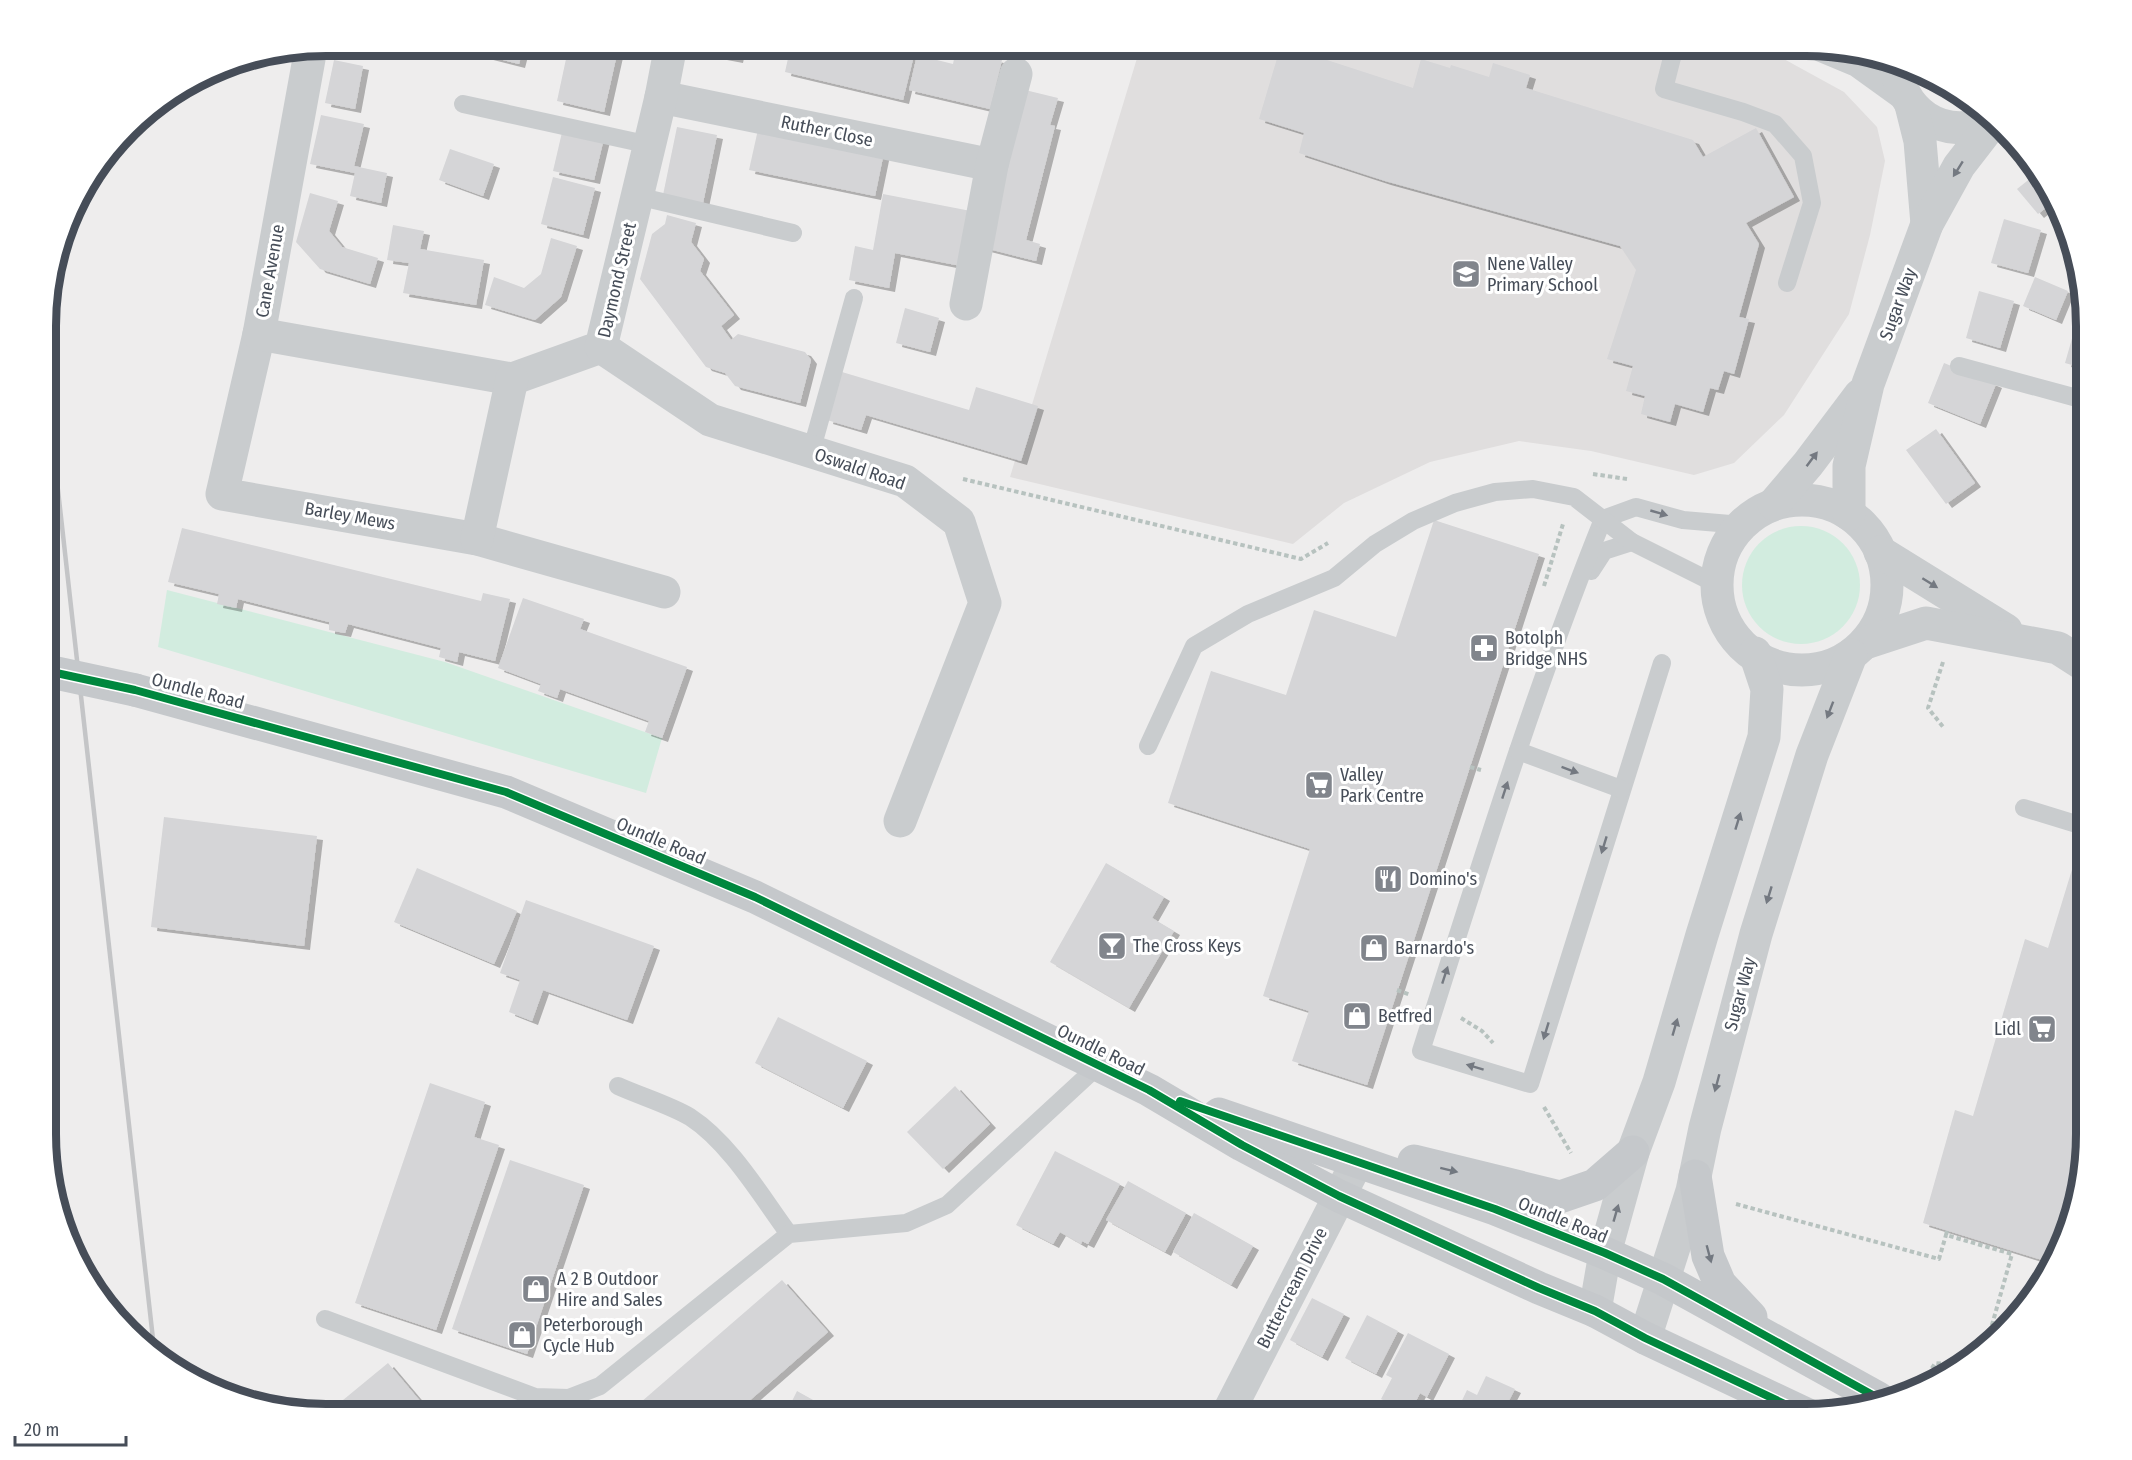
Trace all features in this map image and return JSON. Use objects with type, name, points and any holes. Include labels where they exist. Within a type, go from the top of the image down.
[{"type":"main road","name":"Oundle Road","points":[[56,673],[135,690],[506,792],[755,897],[1149,1090],[1242,1145],[1339,1196],[1539,1288],[1595,1311],[1645,1338],[1785,1404]]},
{"type":"main road","points":[[1149,1090],[1356,1147],[1560,1197],[1595,1185],[1633,1152]]},
{"type":"main road","name":"Oundle Road","points":[[1149,1090],[1495,1209],[1605,1253],[1663,1279],[1874,1396]]},
{"type":"main road","points":[[1695,1176],[1708,1256],[1720,1284],[1770,1338]]},
{"type":"street","name":"Cane Avenue","points":[[222,494],[258,334],[310,56]]},
{"type":"street","name":"Daymond Street","points":[[258,334],[512,379],[601,347],[650,145],[669,56]]},
{"type":"street","points":[[1857,61],[1906,98],[1925,118],[1943,125],[1961,128],[1986,123]]},
{"type":"street","name":"Sugar Way","points":[[1896,71],[1920,141],[1927,224]]},
{"type":"street","points":[[966,304],[992,165],[1016,74]]},
{"type":"street","name":"Ruther Close","points":[[661,97],[992,165]]},
{"type":"street","name":"Sugar Way","points":[[1849,514],[1849,466],[1868,384],[1927,224],[1959,166],[1988,126]]},
{"type":"street","name":"Oswald Road","points":[[601,347],[710,420],[905,481],[958,522],[985,603],[900,821]]},
{"type":"street","points":[[477,539],[512,379]]},
{"type":"street","name":"Sugar Way","points":[[1774,504],[1808,464],[1868,384]]},
{"type":"street","name":"Barley Mews","points":[[222,494],[477,539],[664,592]]},
{"type":"street","points":[[1858,649],[1879,622],[1886,599],[1887,575],[1880,552],[1867,530],[1849,514],[1825,503],[1800,500],[1774,504],[1757,513],[1742,525],[1728,542],[1719,563],[1716,584],[1720,610],[1731,633],[1755,653],[1776,666],[1804,670],[1833,664],[1858,649],[1926,623],[2058,648],[2076,660]]},
{"type":"street","points":[[1880,552],[2023,641]]},
{"type":"street","name":"Sugar Way","points":[[1645,1338],[1684,1218],[1756,934],[1812,755],[1858,649]]},
{"type":"street","points":[[1595,1311],[1605,1253],[1633,1152],[1659,1082],[1764,737],[1767,689],[1755,653]]},
{"type":"street","name":"Buttercream Drive","points":[[1233,1404],[1357,1162]]},
{"type":"lane","points":[[1672,56],[1664,89],[1775,124],[1803,156],[1812,203],[1787,283]]},
{"type":"lane","points":[[463,104],[650,145]]},
{"type":"lane","points":[[637,196],[793,233]]},
{"type":"lane","points":[[811,452],[854,298]]},
{"type":"lane","points":[[1959,366],[2076,398]]},
{"type":"lane","points":[[1148,746],[1194,646],[1248,614],[1334,578],[1375,544],[1413,520],[1455,502],[1495,492],[1533,489],[1574,497],[1632,542],[1716,584]]},
{"type":"lane","points":[[1662,663],[1530,1084],[1421,1051],[1518,751],[1565,614],[1603,519],[1636,507],[1683,520],[1742,525]]},
{"type":"lane","points":[[1565,614],[1604,551],[1632,542]]},
{"type":"lane","points":[[1518,751],[1621,789]]},
{"type":"lane","points":[[2024,808],[2076,824]]},
{"type":"lane","points":[[325,1319],[535,1397],[569,1398],[600,1386],[789,1234],[906,1222],[947,1205],[1099,1065]]},
{"type":"lane","points":[[618,1086],[689,1116],[706,1129],[722,1143],[789,1234]]},
{"type":"path","points":[[1541,595],[1556,543],[1585,473],[1629,479]]},
{"type":"path","points":[[905,481],[968,479],[1301,559],[1335,538]]},
{"type":"path","points":[[1941,626],[1943,664],[1928,708],[1944,728]]},
{"type":"path","points":[[1470,766],[1485,772]]},
{"type":"path","points":[[1735,1204],[1939,1259],[1947,1233],[2012,1254],[1990,1333]]},
{"type":"path","points":[[1934,1372],[1931,1370],[1935,1363],[1948,1364]]},
{"type":"shaded area","name":"Nene Valley Primary School","points":[[1138,56],[1779,56],[1844,92],[1877,127],[1885,161],[1870,235],[1849,314],[1784,415],[1734,463],[1694,475],[1591,451],[1519,441],[1430,462],[1344,503],[1293,544],[1010,477]]},
{"type":"green space","points":[[1801,526],[1824,531],[1843,543],[1855,562],[1860,585],[1855,608],[1843,627],[1824,639],[1801,644],[1778,639],[1759,627],[1747,608],[1742,585],[1747,562],[1759,543],[1778,531]]},
{"type":"green space","points":[[167,590],[445,662],[662,738],[646,793],[158,647]]},
{"type":"building","points":[[487,56],[521,56],[519,64]]},
{"type":"building","points":[[567,56],[617,56],[604,112],[557,101]]},
{"type":"building","points":[[721,56],[738,56],[737,59]]},
{"type":"building","points":[[789,56],[914,56],[903,100],[785,72]]},
{"type":"building","points":[[917,56],[953,64],[955,56],[985,56],[1002,60],[990,109],[909,90]]},
{"type":"building","points":[[1278,56],[1315,56],[1413,88],[1421,59],[1450,68],[1451,65],[1489,77],[1493,63],[1530,75],[1526,88],[1693,140],[1703,157],[1756,128],[1794,197],[1746,223],[1759,244],[1739,317],[1749,319],[1734,374],[1724,371],[1718,390],[1710,388],[1703,412],[1675,404],[1670,422],[1641,414],[1645,396],[1626,391],[1633,366],[1607,359],[1636,270],[1620,246],[1385,181],[1299,153],[1304,133],[1259,119]]},
{"type":"building","points":[[334,60],[363,66],[355,109],[325,103]]},
{"type":"building","points":[[1021,89],[1058,98],[1050,125],[1055,126],[1026,240],[1040,244],[1036,261],[981,247]]},
{"type":"building","points":[[321,115],[364,124],[354,166],[387,173],[381,203],[350,196],[355,173],[310,164]]},
{"type":"building","points":[[759,125],[884,152],[875,196],[749,170]]},
{"type":"building","points":[[677,127],[717,135],[703,203],[663,195]]},
{"type":"building","points":[[563,128],[604,138],[594,180],[553,171]]},
{"type":"building","points":[[450,149],[494,164],[483,196],[439,180]]},
{"type":"building","points":[[553,177],[595,188],[583,235],[541,224]]},
{"type":"building","points":[[2032,177],[2049,206],[2038,214],[2017,189]]},
{"type":"building","points":[[310,193],[338,201],[329,231],[342,247],[378,258],[370,284],[320,269],[296,242]]},
{"type":"building","points":[[883,194],[976,212],[966,267],[895,253],[889,288],[849,280],[855,246],[873,250]]},
{"type":"building","points":[[667,215],[696,223],[691,242],[704,259],[700,271],[734,315],[721,326],[731,340],[738,334],[805,352],[811,360],[800,403],[735,386],[725,373],[706,367],[640,279],[652,234],[665,224]]},
{"type":"building","points":[[2004,219],[2041,230],[2028,273],[1991,263]]},
{"type":"building","points":[[393,225],[424,231],[420,249],[484,260],[476,305],[403,293],[409,263],[387,260]]},
{"type":"building","points":[[551,238],[577,246],[561,297],[535,320],[485,305],[494,277],[524,288],[541,274]]},
{"type":"building","points":[[2035,277],[2068,291],[2056,320],[2023,306]]},
{"type":"building","points":[[1979,291],[2014,301],[2000,348],[1966,338]]},
{"type":"building","points":[[905,308],[939,318],[930,352],[896,343]]},
{"type":"building","points":[[2076,324],[2076,366],[2065,363]]},
{"type":"building","points":[[1944,363],[1996,384],[1980,424],[1928,403]]},
{"type":"building","points":[[842,372],[969,410],[976,387],[1038,406],[1021,461],[866,415],[861,430],[827,420]]},
{"type":"building","points":[[1936,429],[1975,483],[1946,504],[1906,450]]},
{"type":"building","name":"Valley Park Centre","points":[[1434,520],[1539,554],[1367,1085],[1292,1061],[1309,1011],[1263,996],[1310,849],[1168,803],[1211,671],[1286,695],[1314,610],[1396,637]]},
{"type":"building","points":[[182,528],[481,601],[483,593],[510,599],[495,661],[459,652],[457,662],[439,657],[441,648],[348,624],[345,633],[329,630],[329,622],[238,599],[236,608],[217,604],[219,594],[168,582]]},
{"type":"building","points":[[523,598],[584,619],[580,629],[687,667],[662,738],[645,732],[649,721],[560,689],[557,698],[538,691],[541,684],[498,668]]},
{"type":"building","points":[[164,817],[317,836],[304,946],[151,927]]},
{"type":"building","name":"Lidl","points":[[2076,856],[2076,1152],[2067,1205],[2045,1261],[1923,1223],[1955,1110],[1973,1116],[2025,939],[2048,948]]},
{"type":"building","name":"The Cross Keys","points":[[1106,863],[1164,897],[1152,918],[1174,931],[1129,1008],[1050,962]]},
{"type":"building","points":[[417,868],[517,911],[494,964],[394,922]]},
{"type":"building","points":[[526,900],[654,946],[627,1020],[543,990],[532,1021],[509,1012],[520,980],[500,973]]},
{"type":"building","points":[[778,1017],[867,1061],[843,1108],[755,1063]]},
{"type":"building","points":[[430,1083],[485,1102],[474,1137],[499,1145],[436,1330],[355,1303]]},
{"type":"building","points":[[955,1086],[990,1124],[943,1169],[907,1132]]},
{"type":"building","points":[[1055,1151],[1120,1184],[1088,1244],[1082,1241],[1081,1244],[1060,1232],[1053,1244],[1016,1225]]},
{"type":"building","points":[[510,1160],[584,1185],[527,1354],[452,1329]]},
{"type":"building","points":[[1128,1181],[1186,1213],[1165,1252],[1106,1220]]},
{"type":"building","points":[[1194,1213],[1253,1246],[1231,1285],[1173,1252]]},
{"type":"building","points":[[782,1280],[828,1332],[746,1404],[639,1404]]},
{"type":"building","points":[[1312,1298],[1344,1314],[1322,1357],[1290,1340]]},
{"type":"building","points":[[1367,1315],[1398,1331],[1376,1374],[1345,1358]]},
{"type":"building","points":[[1408,1333],[1449,1354],[1427,1397],[1420,1393],[1414,1404],[1391,1404],[1381,1399],[1392,1378],[1386,1375]]},
{"type":"building","points":[[388,1363],[423,1404],[338,1404]]},
{"type":"building","points":[[1486,1376],[1515,1389],[1507,1404],[1460,1404],[1467,1390],[1477,1395]]},
{"type":"building","points":[[797,1391],[820,1404],[790,1404]]},
{"type":"railway","points":[[56,472],[153,1343]]},
{"type":"cycle path","points":[[56,673],[135,690],[506,792],[755,897],[1149,1090],[1242,1145],[1339,1196],[1539,1288],[1595,1311],[1645,1338],[1785,1404]]},
{"type":"cycle path","points":[[1180,1101],[1495,1209],[1605,1253],[1663,1279],[1874,1396]]},
{"type":"place","name":"Nene Valley Primary School","points":[[1466,274]]},
{"type":"place","name":"Botolph Bridge NHS","points":[[1484,648]]},
{"type":"place","name":"Valley Park Centre","points":[[1319,785]]},
{"type":"place","name":"Domino's","points":[[1388,879]]},
{"type":"place","name":"The Cross Keys","points":[[1112,946]]},
{"type":"place","name":"Barnardo's","points":[[1374,948]]},
{"type":"place","name":"Betfred","points":[[1357,1016]]},
{"type":"place","name":"Lidl","points":[[2042,1029]]},
{"type":"place","name":"A 2 B Outdoor Hire and Sales","points":[[536,1289]]},
{"type":"place","name":"Peterborough Cycle Hub","points":[[522,1335]]}]
